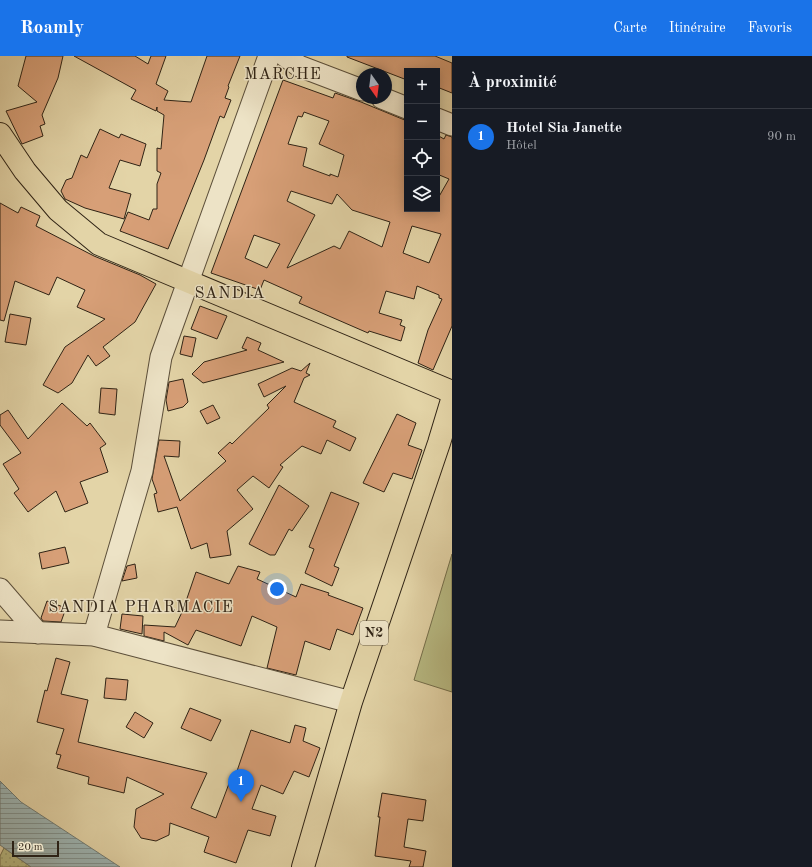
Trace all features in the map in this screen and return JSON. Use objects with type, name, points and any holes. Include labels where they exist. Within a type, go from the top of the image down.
[{"type":"highway","points":[[0,134],[25,171],[58,210],[99,244],[452,392]]},
{"type":"highway","name":"N2","points":[[303,867],[351,702],[445,444],[452,400]]},
{"type":"street","points":[[94,635],[142,471],[161,358],[269,56]]},
{"type":"street","points":[[284,56],[299,66],[356,88]]},
{"type":"street","points":[[392,102],[404,107]]},
{"type":"street","points":[[440,120],[452,125]]},
{"type":"street","points":[[0,589],[38,633]]},
{"type":"street","points":[[0,631],[94,635],[351,702]]},
{"type":"green space","points":[[452,554],[452,692],[414,680]]},
{"type":"green space","points":[[4,848],[31,867],[0,867],[0,856]]},
{"type":"water","points":[[0,781],[21,802],[120,867],[31,867],[0,845]]},
{"type":"building","points":[[26,56],[63,56],[58,78],[42,115],[45,124],[40,126],[43,136],[22,144],[6,111],[37,102],[18,86]]},
{"type":"building","points":[[74,56],[135,56],[148,64],[151,56],[166,56],[156,84],[168,91],[164,100],[191,102],[207,56],[240,56],[228,86],[229,87],[225,98],[231,100],[224,118],[220,116],[168,249],[120,231],[128,212],[149,220],[153,209],[157,209],[157,184],[161,173],[157,171],[157,148],[161,149],[164,115],[157,111],[157,107],[156,111],[131,99],[136,90]]},
{"type":"building","points":[[435,56],[452,63],[452,93],[440,88],[440,68],[404,68],[404,79],[392,74],[392,68],[376,68],[347,57]]},
{"type":"building","points":[[283,80],[333,98],[335,93],[356,100],[356,104],[366,104],[404,120],[404,212],[440,212],[440,195],[449,179],[440,175],[440,137],[444,139],[446,135],[452,137],[452,326],[433,370],[418,363],[428,330],[442,299],[439,298],[439,295],[417,286],[414,299],[386,291],[379,313],[402,320],[400,325],[405,327],[401,341],[369,331],[368,333],[299,303],[302,297],[264,280],[260,290],[211,273]],"holes":[[[304,112],[329,121],[319,144],[344,155],[338,177],[330,174],[330,176],[303,166],[307,148],[288,144],[298,116],[302,117]],[[291,191],[332,204],[337,194],[352,210],[390,222],[382,247],[349,231],[340,249],[334,246],[287,268],[315,215],[287,201]],[[412,226],[441,234],[429,263],[403,253]],[[254,235],[280,244],[267,268],[245,258]]]},
{"type":"building","points":[[100,129],[119,138],[121,134],[146,144],[140,166],[120,160],[109,188],[131,194],[124,219],[85,208],[65,199],[61,191],[66,180],[72,178],[81,155],[87,158]]},
{"type":"building","points":[[0,203],[18,213],[21,207],[40,216],[36,226],[94,256],[140,275],[156,284],[135,322],[103,347],[110,356],[96,366],[88,355],[72,383],[58,393],[43,385],[65,347],[105,319],[77,307],[85,290],[57,277],[49,295],[15,281],[4,321],[0,320]]},
{"type":"building","points":[[200,306],[227,316],[217,339],[191,329]]},
{"type":"building","points":[[10,314],[31,318],[26,345],[5,342]]},
{"type":"building","points":[[184,336],[196,338],[192,357],[180,354]]},
{"type":"building","points":[[247,337],[261,343],[258,350],[284,362],[203,383],[192,374],[204,362],[247,350],[242,348]]},
{"type":"building","points":[[310,363],[306,373],[310,375],[304,378],[294,402],[336,421],[333,427],[356,438],[350,451],[327,440],[321,454],[302,446],[280,465],[283,467],[269,488],[253,476],[237,490],[253,509],[227,531],[231,555],[210,558],[207,543],[191,549],[177,507],[158,512],[154,494],[157,493],[152,479],[159,440],[180,441],[179,457],[164,456],[180,501],[226,461],[218,453],[230,442],[232,444],[269,408],[267,405],[286,386],[264,397],[258,384],[292,368],[301,371]]},
{"type":"building","points":[[183,379],[188,402],[183,407],[168,411],[166,400],[169,382]]},
{"type":"building","points":[[101,388],[117,389],[115,415],[99,413]]},
{"type":"building","points":[[62,403],[87,426],[90,423],[106,444],[100,448],[108,472],[80,482],[88,503],[65,512],[56,491],[28,512],[14,493],[19,489],[3,464],[21,453],[0,425],[0,415],[8,410],[28,439]]},
{"type":"building","points":[[213,405],[220,418],[207,424],[200,411]]},
{"type":"building","points":[[397,414],[416,423],[408,445],[422,450],[412,479],[393,473],[384,492],[363,483]]},
{"type":"building","points":[[279,485],[309,506],[292,531],[289,529],[275,555],[270,555],[249,544]]},
{"type":"building","points":[[331,492],[359,503],[334,566],[339,568],[332,586],[305,573],[314,549],[309,547]]},
{"type":"building","points":[[65,547],[69,563],[42,569],[39,553]]},
{"type":"building","points":[[135,564],[137,578],[122,581],[127,566]]},
{"type":"building","points":[[238,566],[260,572],[257,579],[296,597],[301,584],[329,593],[328,595],[363,608],[353,635],[337,629],[330,650],[305,641],[296,675],[267,668],[277,627],[252,616],[241,646],[196,630],[188,645],[164,632],[164,641],[144,636],[144,625],[175,627],[183,610],[196,572],[229,584]]},
{"type":"building","points":[[47,601],[66,608],[61,622],[43,621],[41,618]]},
{"type":"building","points":[[122,614],[143,616],[142,634],[120,629]]},
{"type":"building","points":[[56,658],[70,662],[61,694],[88,700],[78,742],[207,773],[191,808],[216,818],[233,773],[236,774],[251,730],[290,743],[295,725],[306,728],[303,741],[320,748],[309,777],[294,771],[283,794],[261,785],[252,809],[276,816],[270,836],[248,830],[236,863],[204,852],[209,837],[170,823],[169,835],[156,841],[141,838],[134,827],[136,809],[164,794],[127,777],[124,793],[88,784],[89,777],[57,768],[61,755],[56,754],[64,729],[37,722],[45,690],[47,691]]},
{"type":"building","points":[[106,678],[128,680],[126,700],[104,698]]},
{"type":"building","points":[[190,708],[221,720],[211,741],[181,728]]},
{"type":"building","points":[[135,712],[153,723],[144,738],[126,727]]},
{"type":"building","points":[[382,793],[426,800],[423,821],[408,819],[404,847],[426,851],[423,867],[409,867],[411,861],[375,856],[380,817],[378,817]]},
{"type":"place","name":"Hotel Sia Janette","points":[[241,802]]},
{"type":"district","name":"MARCHE","points":[[283,75]]},
{"type":"district","name":"SANDIA","points":[[230,294]]},
{"type":"district","name":"SANDIA PHARMACIE","points":[[141,608]]}]
